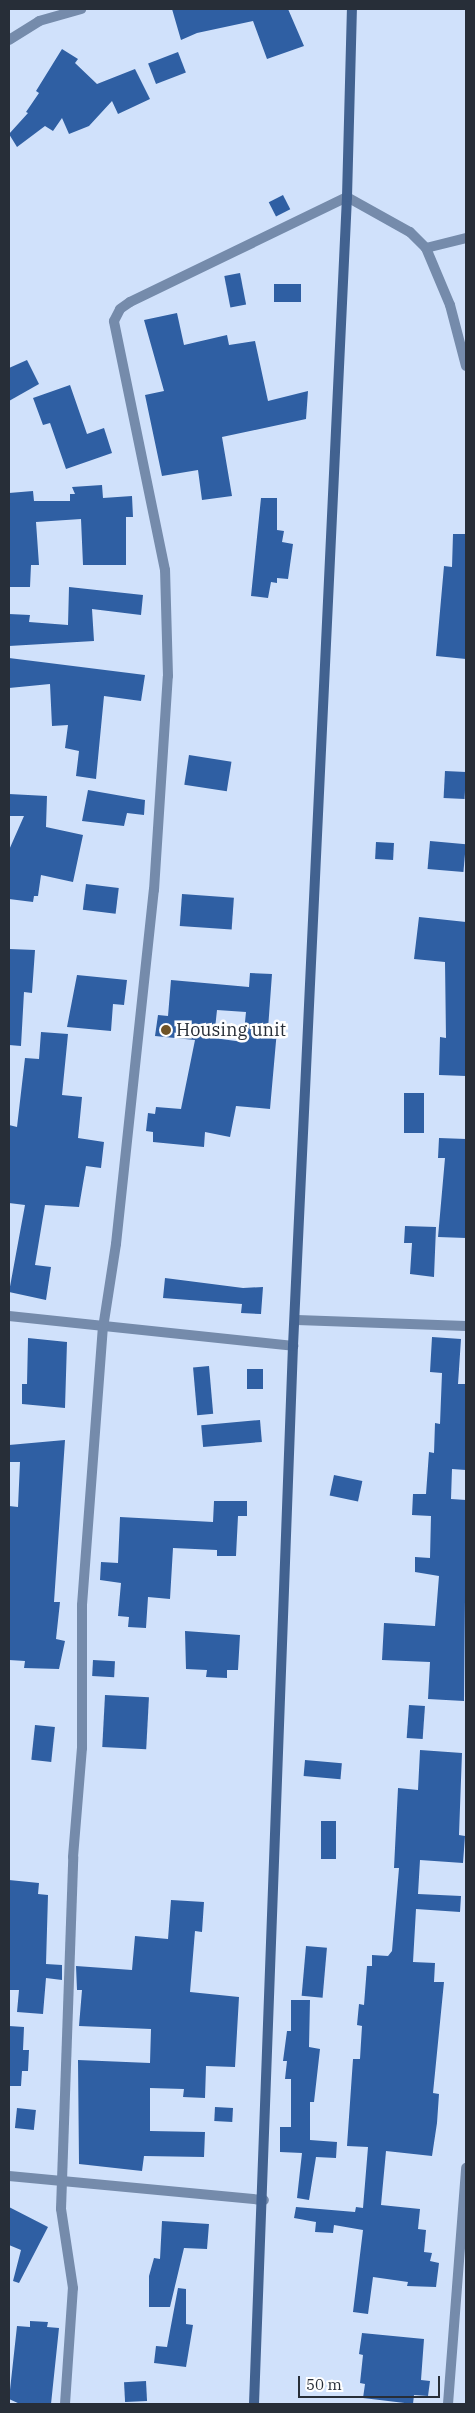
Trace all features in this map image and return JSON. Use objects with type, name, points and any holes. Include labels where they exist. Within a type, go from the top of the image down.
[{"type":"street","points":[[9,40],[40,22],[81,9]]},
{"type":"street","points":[[254,2404],[264,2200],[293,1346],[297,1320],[307,1017],[347,197],[352,9]]},
{"type":"street","points":[[347,197],[410,232],[426,248],[447,296],[466,366]]},
{"type":"street","points":[[66,2404],[73,2288],[61,2209],[64,2182],[66,2017],[82,1748],[82,1605],[104,1328],[116,1244],[154,890],[169,626],[156,518],[114,321],[120,309],[130,302],[347,197]]},
{"type":"street","points":[[426,248],[466,238]]},
{"type":"street","points":[[9,1316],[104,1328],[293,1346]]},
{"type":"street","points":[[297,1320],[466,1326]]},
{"type":"street","points":[[448,2404],[466,2168]]},
{"type":"street","points":[[9,2176],[264,2200]]},
{"type":"building","points":[[172,9],[288,9],[304,46],[267,59],[253,21],[197,33],[181,40]]},
{"type":"building","points":[[62,49],[78,59],[75,63],[97,84],[135,69],[150,99],[118,114],[112,101],[89,126],[69,134],[62,118],[53,131],[45,126],[17,147],[9,134],[28,113],[26,112],[39,93],[36,91]]},
{"type":"building","points":[[178,52],[186,73],[156,84],[148,63]]},
{"type":"building","points":[[283,195],[290,209],[276,217],[269,202]]},
{"type":"building","points":[[240,273],[246,304],[230,307],[224,276]]},
{"type":"building","points":[[274,284],[301,284],[301,302],[274,302]]},
{"type":"building","points":[[177,313],[184,345],[227,335],[229,345],[255,341],[268,401],[308,391],[306,419],[222,437],[232,496],[202,500],[198,470],[162,476],[145,395],[164,391],[144,320]]},
{"type":"building","points":[[27,360],[39,384],[9,401],[9,368]]},
{"type":"building","points":[[70,385],[87,434],[104,428],[112,453],[66,469],[50,423],[43,425],[33,398]]},
{"type":"building","points":[[102,485],[103,498],[132,496],[133,517],[126,517],[126,565],[83,565],[81,519],[36,522],[39,565],[31,565],[30,587],[9,587],[9,493],[33,491],[34,501],[70,501],[70,494],[75,494],[72,487]]},
{"type":"building","points":[[261,498],[277,498],[277,530],[284,531],[282,542],[293,544],[288,579],[277,578],[277,583],[271,582],[268,598],[251,596]]},
{"type":"building","points":[[453,534],[466,534],[466,659],[436,656],[444,566],[452,567]]},
{"type":"building","points":[[69,587],[143,595],[141,615],[92,609],[94,641],[9,646],[9,614],[30,615],[29,622],[68,625]]},
{"type":"building","points":[[9,658],[145,675],[141,701],[104,696],[96,779],[76,776],[79,751],[65,748],[68,725],[52,726],[50,684],[9,688]]},
{"type":"building","points":[[189,755],[231,762],[227,791],[184,785]]},
{"type":"building","points":[[445,771],[466,772],[465,799],[444,798]]},
{"type":"building","points":[[88,790],[145,800],[144,815],[127,813],[124,826],[82,821]]},
{"type":"building","points":[[9,794],[47,796],[46,827],[83,835],[73,882],[41,875],[38,896],[34,896],[33,902],[9,899],[9,850],[24,816],[9,816]]},
{"type":"building","points":[[430,841],[466,844],[463,872],[428,869]]},
{"type":"building","points":[[376,842],[394,843],[393,860],[375,859]]},
{"type":"building","points":[[86,884],[119,888],[116,914],[83,910]]},
{"type":"building","points":[[182,894],[234,898],[232,930],[180,926]]},
{"type":"building","points":[[419,917],[466,922],[466,1076],[439,1075],[440,1037],[446,1038],[445,962],[414,959]]},
{"type":"building","points":[[9,949],[35,950],[32,993],[24,992],[21,1046],[9,1045]]},
{"type":"building","points":[[250,973],[272,974],[268,1029],[277,1030],[270,1109],[236,1106],[230,1137],[205,1132],[204,1147],[153,1142],[153,1132],[146,1131],[148,1113],[155,1114],[156,1107],[181,1109],[195,1040],[155,1036],[158,1015],[168,1016],[171,980],[249,987]],"holes":[[[217,1010],[246,1012],[243,1042],[214,1038]]]},
{"type":"building","points":[[77,975],[127,980],[124,1005],[113,1004],[111,1031],[67,1027]]},
{"type":"building","points":[[41,1032],[68,1034],[62,1095],[82,1097],[78,1138],[104,1142],[101,1168],[86,1166],[79,1207],[45,1205],[35,1265],[51,1267],[46,1300],[9,1292],[25,1205],[9,1203],[9,1125],[17,1127],[25,1058],[39,1059]]},
{"type":"building","points":[[404,1093],[424,1093],[424,1133],[404,1133]]},
{"type":"building","points":[[439,1138],[466,1139],[466,1238],[438,1237],[445,1158],[438,1158]]},
{"type":"building","points":[[405,1226],[436,1227],[434,1277],[410,1274],[412,1243],[404,1243]]},
{"type":"building","points":[[165,1278],[243,1288],[263,1287],[261,1314],[241,1313],[242,1304],[163,1298]]},
{"type":"building","points":[[432,1337],[461,1339],[458,1384],[466,1384],[466,1470],[452,1469],[451,1499],[466,1500],[464,1701],[428,1699],[430,1662],[382,1660],[384,1623],[435,1626],[439,1576],[415,1572],[415,1557],[430,1558],[431,1516],[412,1515],[413,1494],[426,1494],[429,1452],[434,1453],[435,1423],[440,1424],[442,1373],[430,1372]]},
{"type":"building","points":[[28,1338],[67,1342],[65,1408],[22,1404],[22,1384],[27,1384]]},
{"type":"building","points":[[209,1366],[213,1414],[197,1415],[193,1367]]},
{"type":"building","points":[[247,1369],[263,1369],[263,1389],[247,1389]]},
{"type":"building","points":[[260,1420],[262,1442],[203,1447],[201,1425]]},
{"type":"building","points":[[65,1440],[54,1602],[60,1602],[56,1639],[65,1641],[59,1669],[24,1668],[25,1661],[9,1660],[9,1506],[18,1507],[20,1462],[9,1462],[9,1445]]},
{"type":"building","points":[[334,1475],[362,1481],[358,1502],[330,1496]]},
{"type":"building","points":[[214,1501],[247,1501],[247,1516],[238,1516],[236,1556],[217,1556],[217,1550],[173,1548],[170,1599],[148,1597],[146,1628],[128,1627],[129,1617],[118,1616],[121,1583],[100,1580],[101,1562],[118,1563],[120,1517],[213,1522]]},
{"type":"building","points":[[185,1631],[240,1635],[238,1670],[227,1670],[227,1678],[206,1677],[207,1670],[186,1669]]},
{"type":"building","points":[[93,1660],[115,1661],[114,1677],[92,1676]]},
{"type":"building","points":[[105,1695],[149,1697],[146,1749],[102,1747]]},
{"type":"building","points":[[409,1705],[425,1706],[423,1739],[407,1738]]},
{"type":"building","points":[[35,1725],[55,1727],[51,1762],[31,1760]]},
{"type":"building","points":[[420,1750],[462,1753],[459,1835],[465,1836],[463,1863],[420,1860],[418,1894],[461,1896],[460,1912],[416,1909],[413,1962],[435,1963],[434,1982],[444,1982],[433,2093],[439,2094],[437,2123],[432,2156],[386,2151],[381,2205],[420,2209],[418,2229],[426,2230],[424,2252],[432,2253],[430,2261],[439,2263],[436,2287],[407,2286],[408,2282],[373,2277],[368,2314],[353,2312],[363,2230],[334,2225],[333,2233],[315,2232],[316,2222],[294,2218],[296,2207],[355,2212],[356,2207],[363,2208],[368,2147],[347,2146],[353,2059],[360,2059],[362,2026],[357,2025],[359,2004],[364,2005],[367,1966],[372,1966],[372,1955],[388,1956],[392,1951],[399,1868],[394,1868],[398,1788],[418,1790]]},
{"type":"building","points":[[305,1760],[342,1763],[340,1779],[304,1776]]},
{"type":"building","points":[[321,1821],[336,1821],[336,1859],[321,1859]]},
{"type":"building","points":[[9,1880],[39,1883],[38,1894],[48,1895],[46,1964],[62,1965],[62,1980],[46,1978],[43,2014],[17,2012],[19,1990],[9,1990]]},
{"type":"building","points":[[171,1900],[204,1902],[202,1932],[195,1931],[190,1992],[239,1997],[235,2067],[206,2066],[205,2098],[183,2097],[184,2089],[150,2088],[150,2131],[205,2132],[204,2157],[144,2156],[142,2171],[79,2164],[78,2060],[150,2063],[151,2029],[79,2026],[82,1990],[77,1990],[76,1966],[132,1970],[135,1936],[168,1939]]},
{"type":"building","points":[[306,1946],[327,1948],[323,1998],[302,1996]]},
{"type":"building","points":[[291,2000],[310,2000],[309,2047],[320,2049],[314,2102],[310,2102],[310,2140],[337,2142],[336,2158],[316,2157],[309,2200],[297,2198],[302,2153],[280,2152],[280,2127],[291,2127],[291,2079],[285,2079],[287,2061],[283,2061],[287,2031],[291,2031]]},
{"type":"building","points":[[9,2026],[24,2027],[23,2050],[29,2050],[28,2071],[22,2071],[21,2086],[9,2086]]},
{"type":"building","points":[[215,2107],[233,2108],[232,2122],[214,2121]]},
{"type":"building","points":[[17,2108],[36,2110],[34,2130],[15,2128]]},
{"type":"building","points":[[9,2207],[48,2227],[19,2283],[13,2281],[21,2250],[9,2245]]},
{"type":"building","points":[[162,2221],[209,2224],[207,2249],[184,2248],[170,2307],[149,2307],[149,2276],[154,2258],[160,2259]]},
{"type":"building","points":[[178,2288],[186,2289],[186,2324],[193,2325],[186,2367],[154,2363],[156,2346],[167,2347]]},
{"type":"building","points":[[30,2321],[48,2322],[47,2327],[59,2328],[51,2404],[20,2404],[9,2399],[17,2326],[30,2327]]},
{"type":"building","points":[[362,2333],[424,2339],[421,2380],[430,2381],[428,2396],[414,2395],[413,2404],[363,2398],[365,2384],[360,2383],[363,2355],[359,2354]]},
{"type":"building","points":[[146,2381],[147,2401],[125,2402],[124,2382]]},
{"type":"place","name":"Housing unit","points":[[166,1030]]}]
